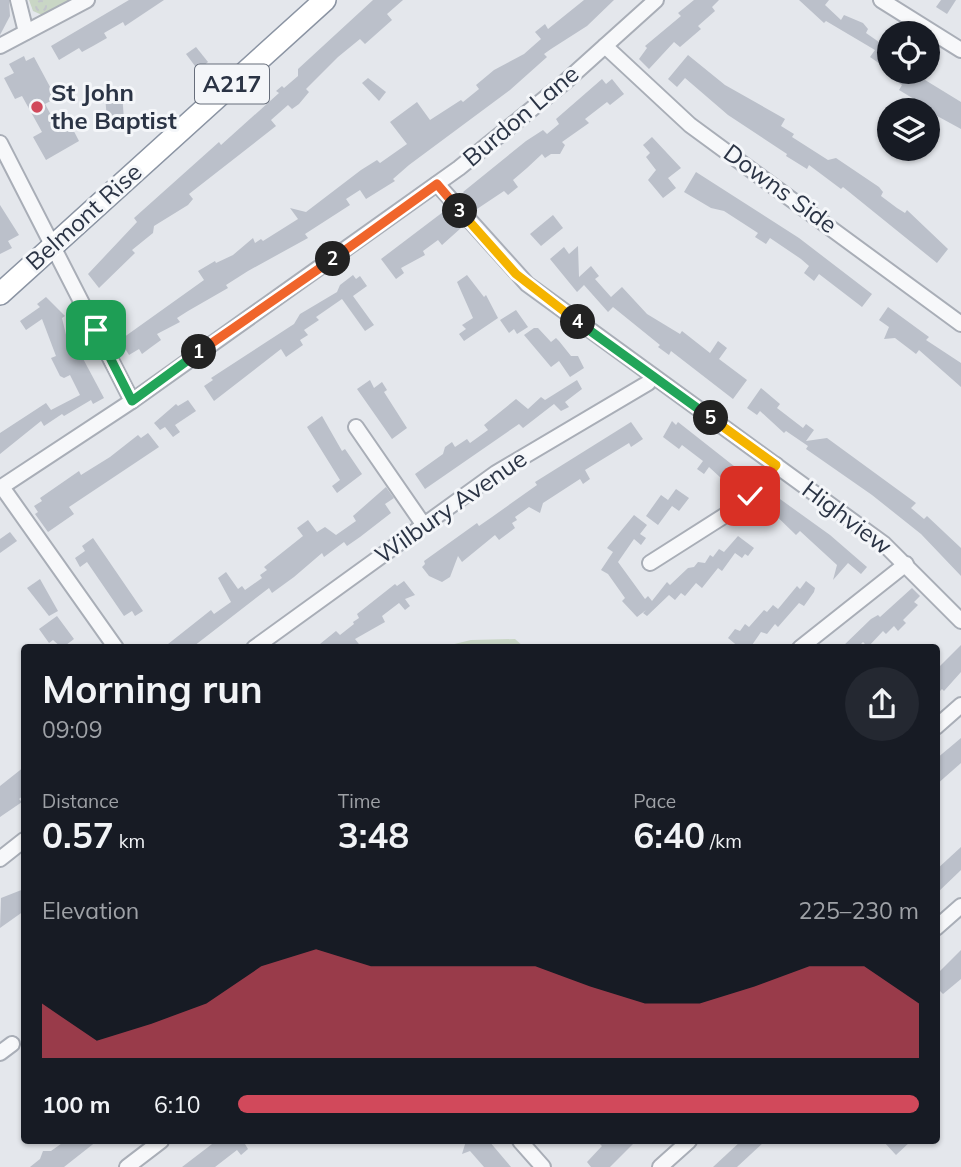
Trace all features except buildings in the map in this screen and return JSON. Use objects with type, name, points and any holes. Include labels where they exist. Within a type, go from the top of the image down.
[{"type":"highway","name":"Belmont Rise","points":[[0,294],[325,0]]},
{"type":"street","points":[[18,0],[26,32]]},
{"type":"street","points":[[0,46],[87,0]]},
{"type":"street","name":"Burdon Lane","points":[[1,487],[132,401],[437,184],[484,149],[656,0]]},
{"type":"street","points":[[881,0],[961,50]]},
{"type":"street","name":"Downs Side","points":[[605,46],[690,125],[961,324]]},
{"type":"street","points":[[0,143],[132,401]]},
{"type":"street","name":"Highview","points":[[437,184],[516,274],[906,564],[961,621]]},
{"type":"street","name":"Wilbury Avenue","points":[[259,644],[496,473],[648,383],[653,376]]},
{"type":"street","points":[[356,427],[424,524]]},
{"type":"street","points":[[650,563],[738,507],[776,465]]},
{"type":"street","points":[[1,487],[113,644]]},
{"type":"street","points":[[805,644],[906,564]]},
{"type":"street","points":[[940,723],[961,705]]},
{"type":"street","points":[[0,859],[21,842]]},
{"type":"street","points":[[940,924],[961,906]]},
{"type":"street","points":[[127,1167],[157,1144]]},
{"type":"street","points":[[523,1144],[542,1167]]},
{"type":"street","points":[[660,1167],[686,1144]]},
{"type":"green space","points":[[29,0],[71,0],[42,15],[33,11]]},
{"type":"green space","points":[[515,639],[521,644],[454,644],[471,640]]},
{"type":"place","name":"St John the Baptist","points":[[37,107]]},
{"type":"route","points":[[96,330],[132,401],[437,184],[527,284],[776,465],[750,496]]}]
